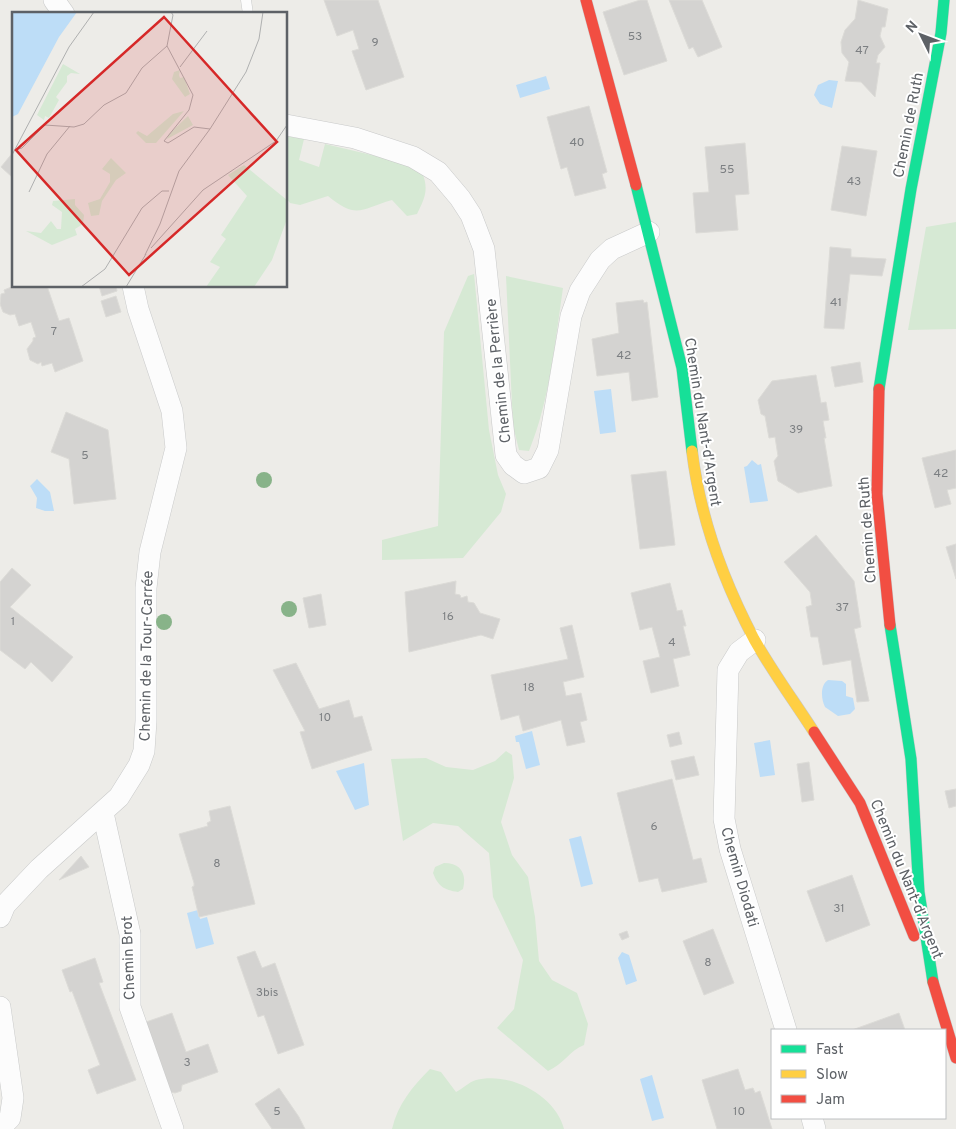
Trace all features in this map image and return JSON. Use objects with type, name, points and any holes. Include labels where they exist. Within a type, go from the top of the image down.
[{"type":"street","points":[[54,0],[63,12]]},
{"type":"street","name":"Chemin du Nant-d'Argent","points":[[586,0],[649,232],[682,368],[695,478],[705,524],[737,604],[755,640],[860,803],[889,870],[933,984]]},
{"type":"street","name":"Chemin de Ruth","points":[[944,0],[942,33],[887,331],[878,397],[877,494],[892,636],[910,743],[919,892],[933,984],[956,1058]]},
{"type":"street","name":"Chemin de la Perrière","points":[[288,125],[355,138],[413,157],[438,172],[460,198],[479,232],[484,249],[506,455],[513,466],[524,472],[538,468],[547,454],[571,316],[580,291],[600,260],[612,249],[649,232]]},
{"type":"street","name":"Chemin de la Tour-Carrée","points":[[0,918],[5,905],[39,869],[103,813],[126,788],[144,751],[146,721],[146,588],[150,552],[176,448],[172,411],[138,309],[133,288]]},
{"type":"street","name":"Chemin Diodati","points":[[755,640],[735,658],[728,670],[724,820],[730,849],[786,1029]]},
{"type":"street","name":"Chemin Brot","points":[[103,813],[130,934],[130,1008],[173,1129]]},
{"type":"street","points":[[0,1007],[13,1098],[10,1118],[0,1128]]},
{"type":"green space","points":[[288,136],[304,139],[299,160],[319,167],[325,144],[393,160],[422,172],[426,189],[417,214],[407,216],[392,200],[359,210],[346,208],[328,196],[300,205],[290,203],[288,200]]},
{"type":"green space","points":[[956,222],[956,329],[908,330],[926,227]]},
{"type":"green space","points":[[474,274],[489,430],[498,475],[506,494],[501,512],[463,558],[382,560],[382,540],[438,526],[444,332],[468,276]]},
{"type":"green space","points":[[506,276],[563,288],[547,391],[529,451],[519,450],[513,426]]},
{"type":"green space","points":[[506,751],[512,755],[514,778],[501,822],[512,855],[528,877],[535,917],[539,961],[552,980],[577,993],[588,1024],[584,1045],[548,1071],[497,1028],[514,1009],[523,960],[493,897],[489,853],[458,826],[433,823],[403,841],[391,759],[426,758],[446,767],[473,770],[495,761]]},
{"type":"green space","points":[[444,863],[459,867],[463,874],[463,889],[458,892],[442,887],[433,873],[435,867]]},
{"type":"green space","points":[[430,1069],[441,1072],[456,1092],[471,1082],[489,1078],[517,1083],[530,1089],[552,1106],[564,1129],[392,1129],[406,1096]]},
{"type":"water","points":[[546,76],[550,89],[520,98],[516,85]]},
{"type":"water","points":[[829,80],[838,81],[832,108],[820,104],[814,95],[818,85]]},
{"type":"water","points":[[611,389],[616,432],[600,434],[594,391]]},
{"type":"water","points":[[752,460],[758,465],[761,464],[768,501],[750,503],[744,467]]},
{"type":"water","points":[[37,479],[50,492],[54,511],[36,508],[37,498],[30,486]]},
{"type":"water","points":[[828,680],[842,681],[846,684],[846,696],[853,698],[855,709],[850,714],[838,716],[825,707],[822,692],[825,682]]},
{"type":"water","points":[[532,731],[540,765],[526,769],[519,742],[516,742],[515,736]]},
{"type":"water","points":[[770,740],[775,775],[760,777],[754,743]]},
{"type":"water","points":[[364,763],[369,805],[355,810],[336,771]]},
{"type":"water","points":[[581,836],[593,884],[581,887],[569,839]]},
{"type":"water","points":[[198,910],[200,919],[207,917],[214,944],[196,949],[187,913]]},
{"type":"water","points":[[622,952],[629,955],[637,981],[626,985],[618,958]]},
{"type":"water","points":[[652,1075],[664,1118],[652,1121],[640,1079]]},
{"type":"building","points":[[324,0],[378,0],[404,77],[366,90],[352,51],[359,49],[353,30],[337,36]]},
{"type":"building","points":[[640,0],[647,0],[667,61],[624,75],[603,12]]},
{"type":"building","points":[[669,0],[702,0],[722,47],[698,57],[693,47],[689,49]]},
{"type":"building","points":[[858,0],[888,9],[885,27],[882,27],[880,36],[885,47],[878,55],[876,63],[880,63],[875,97],[861,82],[845,81],[849,62],[842,53],[841,42],[845,30],[855,19]]},
{"type":"building","points":[[589,106],[607,172],[602,174],[606,188],[575,196],[567,167],[561,169],[547,117]]},
{"type":"building","points":[[745,143],[749,194],[735,195],[738,230],[696,233],[693,193],[709,192],[705,147]]},
{"type":"building","points":[[842,146],[877,151],[866,216],[831,210]]},
{"type":"building","points":[[12,153],[12,177],[1,167]]},
{"type":"building","points":[[830,247],[851,249],[851,257],[886,259],[882,276],[850,274],[844,329],[824,328]]},
{"type":"building","points":[[12,287],[48,288],[59,321],[69,318],[83,361],[55,372],[52,363],[42,366],[41,362],[38,364],[30,360],[27,349],[33,338],[36,337],[31,322],[19,326],[15,314],[10,315],[3,312],[0,304],[1,294],[5,293],[4,290]]},
{"type":"building","points":[[100,288],[116,288],[117,291],[102,296]]},
{"type":"building","points":[[116,296],[121,312],[106,317],[101,301]]},
{"type":"building","points":[[643,300],[644,303],[647,302],[658,397],[632,401],[629,372],[597,376],[592,339],[619,333],[616,303]]},
{"type":"building","points":[[860,362],[863,382],[835,387],[831,367]]},
{"type":"building","points":[[816,375],[821,403],[826,402],[829,420],[823,421],[832,486],[798,493],[778,481],[774,461],[778,456],[775,437],[769,438],[765,416],[761,414],[758,400],[772,381]]},
{"type":"building","points":[[66,412],[108,430],[116,499],[74,504],[69,459],[51,452]]},
{"type":"building","points":[[956,450],[956,488],[947,490],[951,504],[935,508],[922,458]]},
{"type":"building","points":[[666,471],[675,545],[640,549],[631,475]]},
{"type":"building","points":[[816,535],[854,581],[861,627],[854,629],[869,701],[857,702],[851,660],[823,665],[818,637],[811,637],[806,607],[812,605],[810,592],[784,562]]},
{"type":"building","points":[[956,544],[956,579],[946,547]]},
{"type":"building","points":[[12,568],[31,585],[10,607],[73,657],[52,682],[31,662],[25,669],[0,650],[0,582]]},
{"type":"building","points":[[456,581],[455,594],[460,595],[461,598],[467,596],[468,602],[474,603],[480,613],[500,619],[493,639],[481,635],[409,652],[405,592]]},
{"type":"building","points":[[670,583],[677,611],[682,610],[686,626],[683,626],[690,655],[673,659],[679,686],[651,693],[643,661],[660,657],[652,627],[640,630],[631,593]]},
{"type":"building","points":[[321,594],[326,625],[309,628],[303,598]]},
{"type":"building","points":[[572,625],[584,677],[563,682],[566,696],[581,693],[587,720],[580,722],[585,742],[567,746],[561,720],[523,731],[519,715],[501,720],[491,675],[568,659],[560,628]]},
{"type":"building","points":[[296,663],[319,709],[349,700],[354,718],[362,716],[372,750],[312,769],[300,732],[305,731],[273,670]]},
{"type":"building","points":[[679,732],[682,744],[670,747],[667,735]]},
{"type":"building","points":[[694,756],[699,775],[676,780],[671,761]]},
{"type":"building","points":[[809,762],[814,800],[802,802],[797,764]]},
{"type":"building","points":[[672,779],[693,860],[701,858],[707,882],[662,892],[658,878],[639,882],[617,793]]},
{"type":"building","points":[[956,789],[956,806],[949,808],[945,791]]},
{"type":"building","points":[[230,806],[255,904],[199,917],[192,887],[194,883],[179,834],[208,826],[207,823],[211,821],[209,811]]},
{"type":"building","points":[[81,856],[89,867],[59,880]]},
{"type":"building","points":[[852,875],[870,925],[826,942],[807,891]]},
{"type":"building","points":[[713,929],[734,983],[704,995],[683,941]]},
{"type":"building","points":[[627,931],[629,937],[622,940],[619,934]]},
{"type":"building","points":[[255,951],[262,968],[275,963],[304,1045],[278,1054],[264,1015],[258,1017],[237,957]]},
{"type":"building","points":[[95,958],[103,982],[99,983],[136,1080],[97,1094],[88,1070],[100,1065],[62,970]]},
{"type":"building","points":[[172,1013],[186,1052],[208,1044],[218,1072],[182,1085],[181,1091],[175,1093],[171,1092],[146,1022]]},
{"type":"building","points":[[899,1013],[905,1029],[855,1029]]},
{"type":"building","points":[[738,1069],[745,1090],[753,1088],[755,1093],[760,1091],[772,1129],[717,1129],[702,1080]]},
{"type":"building","points":[[279,1088],[305,1129],[272,1129],[255,1104]]},
{"type":"traffic: fast","points":[[879,389],[911,189],[941,33],[944,0]]},
{"type":"traffic: fast","points":[[636,185],[682,368],[692,451]]},
{"type":"traffic: fast","points":[[890,625],[911,759],[919,892],[933,982]]},
{"type":"traffic: slow","points":[[692,451],[707,524],[732,594],[761,651],[814,732]]},
{"type":"traffic: jam","points":[[586,0],[636,185]]},
{"type":"traffic: jam","points":[[879,389],[877,494],[890,625]]},
{"type":"traffic: jam","points":[[814,732],[860,803],[914,936]]},
{"type":"traffic: jam","points":[[933,982],[956,1058]]}]
